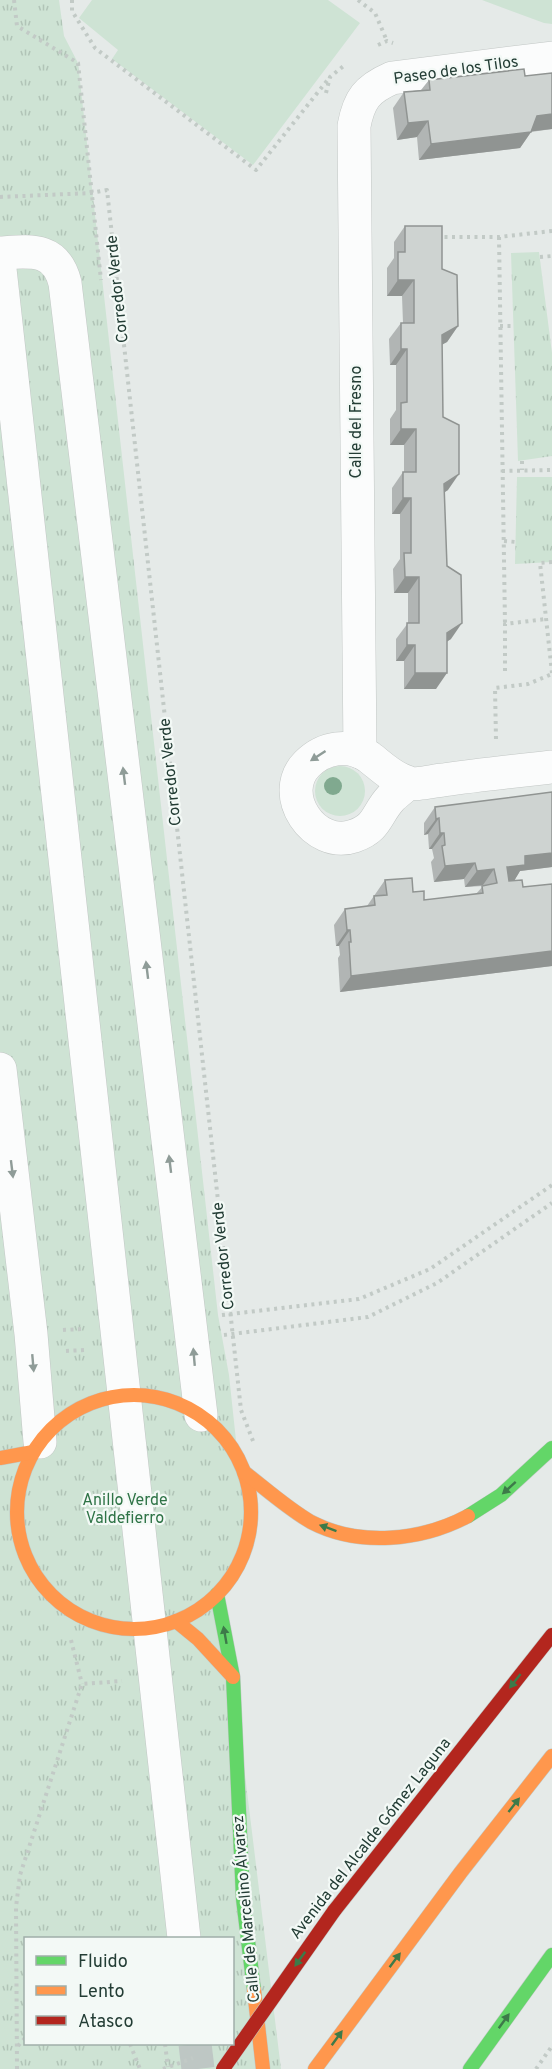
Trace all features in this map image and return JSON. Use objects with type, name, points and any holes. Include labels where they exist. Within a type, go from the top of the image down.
[{"type":"street","name":"Paseo de los Tilos","points":[[365,95],[376,85],[392,78],[552,58]]},
{"type":"street","name":"Calle del Fresno","points":[[360,752],[354,126],[357,111],[365,95]]},
{"type":"street","points":[[0,253],[24,251],[45,255],[59,266],[65,284],[201,1415]]},
{"type":"street","points":[[0,269],[123,1395],[163,1625],[156,1679],[184,1937]]},
{"type":"street","points":[[408,783],[391,798],[377,821],[365,831],[351,837],[336,838],[321,833],[309,824],[300,811],[296,796],[298,780],[304,767],[316,756],[329,749],[345,748],[360,752],[371,758],[380,768],[408,783],[552,767]]},
{"type":"street","points":[[0,1069],[32,1354],[36,1447]]},
{"type":"street","points":[[123,1395],[150,1396],[176,1403],[201,1415],[228,1442],[244,1472],[250,1497],[251,1522],[248,1541],[235,1572],[217,1594],[198,1610],[163,1625],[127,1629],[93,1622],[64,1607],[41,1584],[25,1556],[17,1524],[17,1499],[22,1474],[36,1447],[57,1424],[77,1409],[123,1395]]},
{"type":"street","points":[[0,1458],[36,1447]]},
{"type":"street","points":[[244,1472],[279,1500],[321,1527],[356,1537],[389,1539],[433,1531],[470,1514],[500,1496],[552,1448]]},
{"type":"street","points":[[6,1511],[17,1524]]},
{"type":"street","name":"Calle de Marcelino Álvarez","points":[[217,1594],[233,1677],[243,1899],[263,2069]]},
{"type":"street","points":[[163,1625],[198,1639],[233,1677]]},
{"type":"street","name":"Avenida del Alcalde Gómez Laguna","points":[[224,2069],[248,2031],[334,1911],[552,1635]]},
{"type":"street","points":[[315,2069],[461,1872],[552,1756]]},
{"type":"street","points":[[470,2069],[552,1956]]},
{"type":"path","points":[[72,0],[72,11],[95,48],[256,170],[330,77]]},
{"type":"path","points":[[358,0],[375,13],[387,40]]},
{"type":"path","name":"Corredor Verde","points":[[0,198],[107,190],[241,1410],[256,1449]]},
{"type":"path","points":[[427,237],[499,237],[552,231]]},
{"type":"path","points":[[499,237],[505,671]]},
{"type":"path","points":[[540,257],[552,256]]},
{"type":"path","points":[[500,326],[514,326]]},
{"type":"path","points":[[522,461],[522,470]]},
{"type":"path","points":[[502,471],[552,470]]},
{"type":"path","points":[[504,542],[516,542]]},
{"type":"path","points":[[496,740],[495,688],[528,684],[552,673],[540,563],[552,562]]},
{"type":"path","points":[[505,624],[546,619]]},
{"type":"path","points":[[218,1315],[359,1299],[430,1269],[552,1185]]},
{"type":"path","points":[[192,1338],[368,1317],[436,1282],[552,1203]]},
{"type":"path","points":[[32,1354],[119,1345]]},
{"type":"path","points":[[17,2069],[16,1907],[20,1875],[82,1684],[71,1640]]},
{"type":"path","points":[[82,1684],[156,1679]]},
{"type":"path","points":[[18,2047],[24,2040]]},
{"type":"path","points":[[131,2045],[140,2069]]},
{"type":"path","points":[[165,2045],[165,2068],[196,2057]]},
{"type":"path","points":[[536,2069],[552,2046]]},
{"type":"green space","name":"Anillo Verde Valdefierro","points":[[0,0],[59,0],[64,36],[78,63],[218,1315],[229,1375],[238,1459],[250,1497],[251,1522],[246,1548],[235,1572],[217,1595],[233,1677],[281,2069],[0,2069]]},
{"type":"green space","points":[[92,0],[328,0],[360,23],[253,165],[112,59],[118,50],[79,18]]},
{"type":"green space","points":[[482,0],[552,0],[552,24],[544,23]]},
{"type":"green space","points":[[539,252],[552,353],[552,456],[518,461],[511,253]]},
{"type":"green space","points":[[517,477],[552,477],[552,562],[515,564]]},
{"type":"green space","points":[[340,766],[349,768],[360,777],[365,791],[363,800],[354,811],[340,816],[331,814],[320,805],[315,791],[317,782],[326,771]]},
{"type":"building","points":[[524,69],[525,76],[552,73],[552,114],[537,116],[531,132],[431,144],[428,121],[408,123],[404,92],[430,90],[429,80]]},
{"type":"building","points":[[405,226],[442,226],[442,269],[457,275],[458,326],[442,335],[443,417],[459,425],[459,474],[444,484],[447,566],[461,575],[462,623],[447,633],[447,673],[415,673],[415,645],[407,645],[407,623],[419,623],[419,577],[405,577],[404,553],[411,553],[411,498],[403,498],[403,472],[416,472],[416,429],[401,429],[401,403],[407,402],[407,349],[401,349],[401,323],[414,323],[414,280],[398,280],[398,252],[405,252]]},
{"type":"building","points":[[552,792],[552,853],[525,856],[525,865],[507,867],[509,881],[522,880],[523,887],[552,884],[552,951],[351,976],[350,930],[347,930],[345,909],[375,905],[374,896],[387,895],[385,880],[412,878],[413,892],[424,891],[424,900],[483,893],[482,886],[497,883],[494,869],[477,871],[475,863],[445,866],[442,846],[445,845],[444,833],[440,833],[439,818],[436,819],[435,807]]},
{"type":"tunnel","points":[[195,2045],[198,2069]]},
{"type":"traffic: fast","points":[[468,1516],[501,1495],[552,1448]]},
{"type":"traffic: fast","points":[[217,1594],[233,1677],[243,1899],[254,1990]]},
{"type":"traffic: fast","points":[[470,2069],[552,1955]]},
{"type":"traffic: slow","points":[[134,1395],[157,1397],[179,1404],[199,1415],[217,1429],[231,1447],[242,1467],[249,1489],[251,1512],[249,1535],[242,1557],[231,1577],[217,1595],[199,1609],[179,1620],[157,1627],[134,1629],[111,1627],[89,1620],[69,1609],[51,1595],[37,1577],[26,1557],[19,1535],[17,1512],[19,1489],[26,1467],[37,1447],[51,1429],[69,1415],[89,1404],[111,1397],[134,1395]]},
{"type":"traffic: slow","points":[[0,1458],[33,1452]]},
{"type":"traffic: slow","points":[[244,1472],[285,1505],[311,1522],[349,1535],[369,1538],[410,1535],[430,1531],[468,1516]]},
{"type":"traffic: slow","points":[[176,1621],[198,1639],[233,1677]]},
{"type":"traffic: slow","points":[[315,2069],[461,1872],[552,1756]]},
{"type":"traffic: slow","points":[[254,1990],[263,2069]]},
{"type":"traffic: jam","points":[[334,1911],[552,1635]]},
{"type":"traffic: jam","points":[[223,2069],[334,1911]]}]
